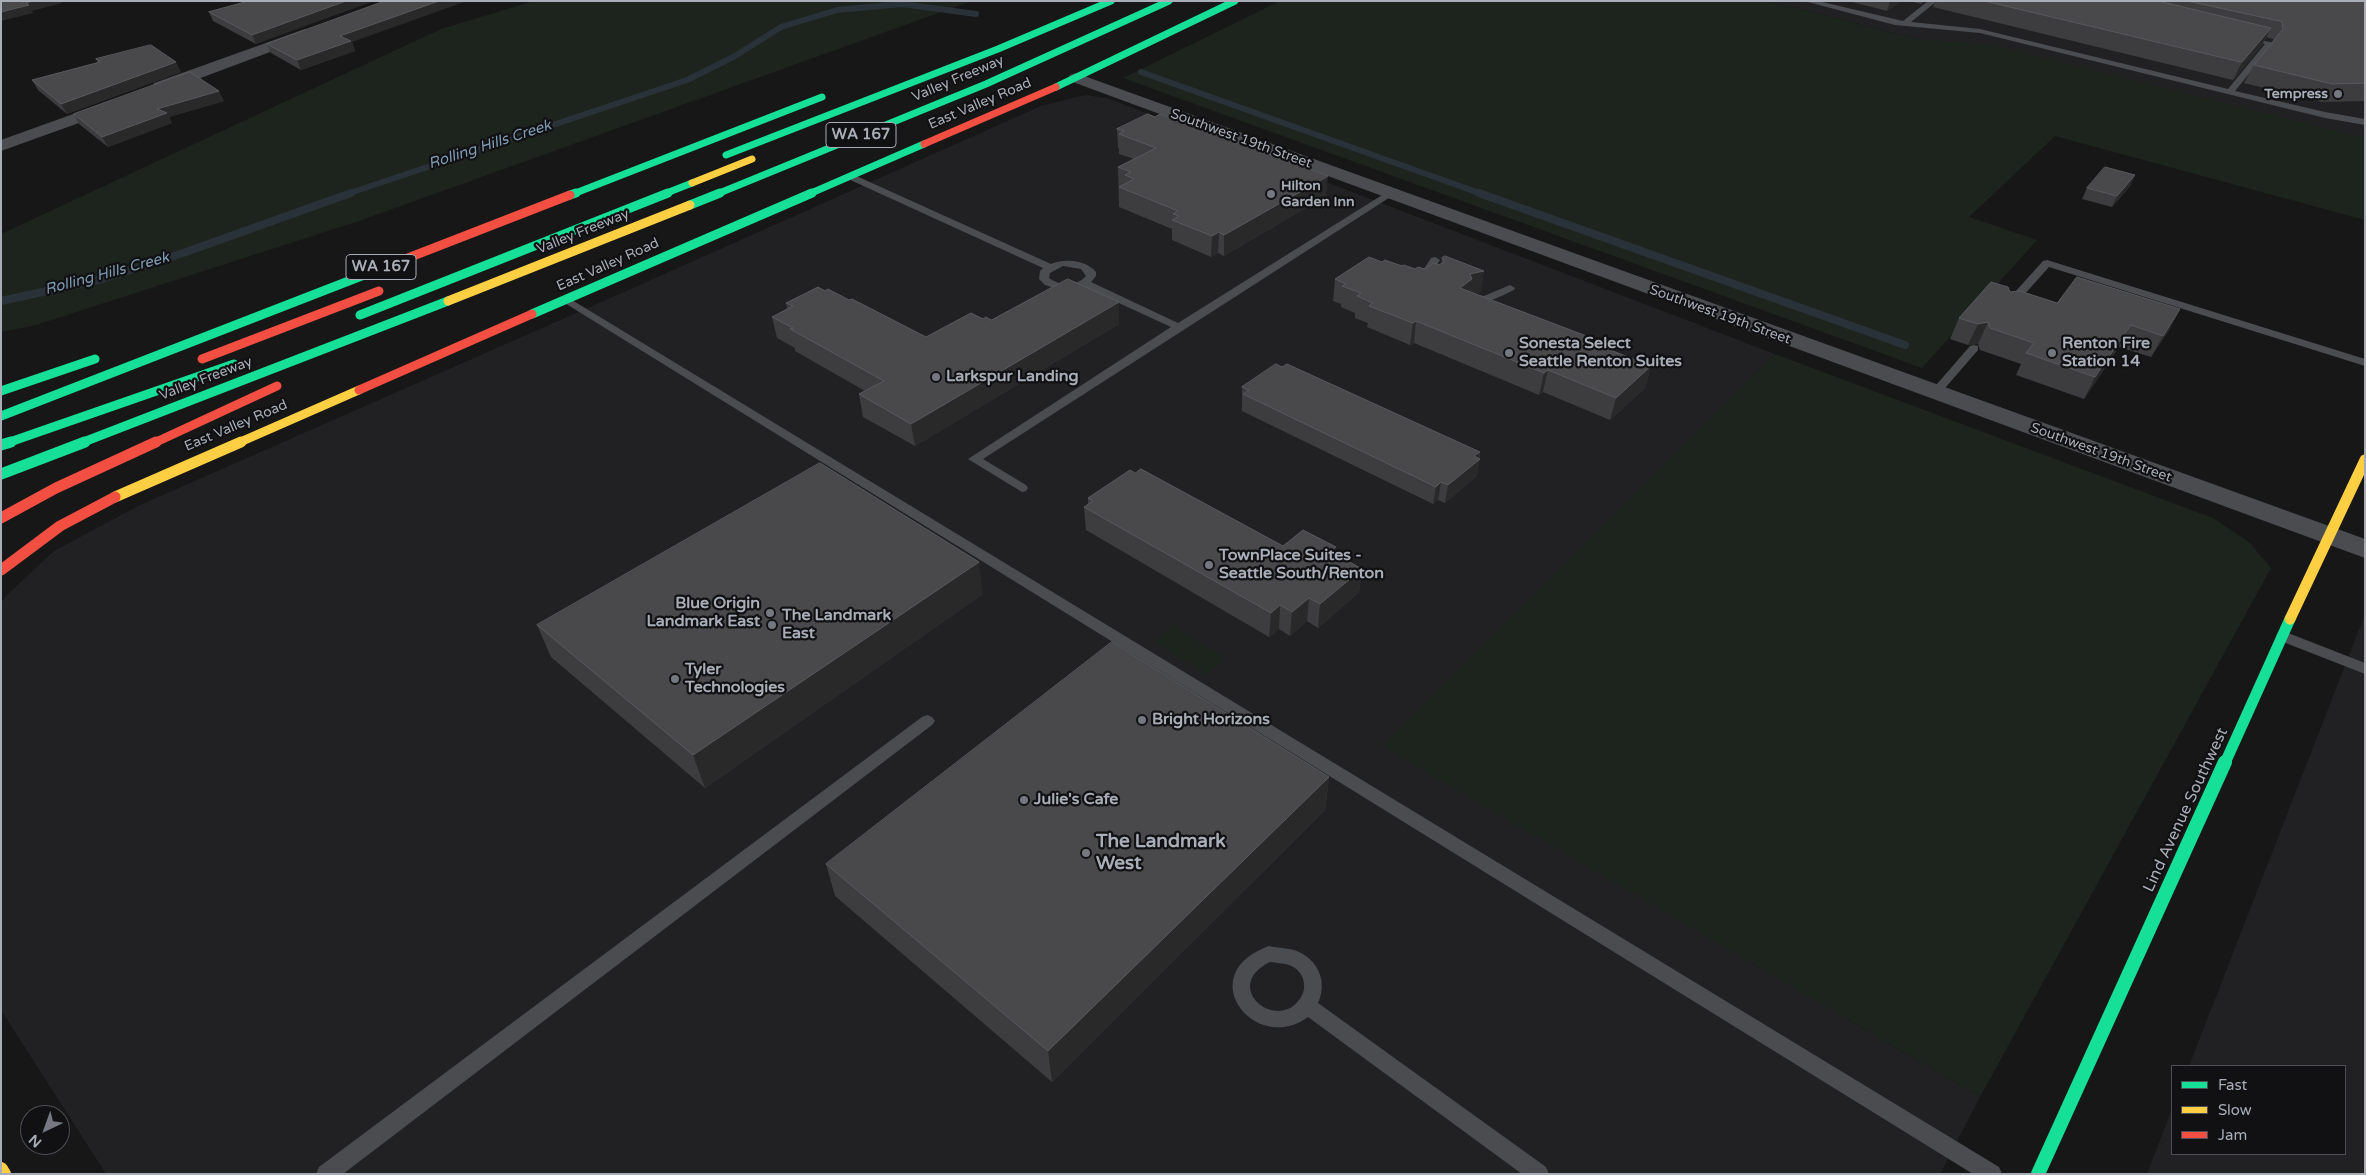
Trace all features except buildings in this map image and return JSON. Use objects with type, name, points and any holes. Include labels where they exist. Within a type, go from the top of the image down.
[{"type":"main road","points":[[715,160],[998,49],[1113,7],[1141,1]]},
{"type":"main road","name":"Valley Freeway","points":[[1,474],[550,262],[986,84],[1169,1]]},
{"type":"main road","name":"East Valley Road","points":[[1,570],[60,526],[124,492],[1076,78],[1235,1]]},
{"type":"main road","points":[[880,108],[1075,29]]},
{"type":"main road","name":"WA 167","points":[[1,416],[762,119],[836,92]]},
{"type":"main road","points":[[324,278],[710,134],[762,119]]},
{"type":"main road","points":[[354,317],[760,155]]},
{"type":"main road","points":[[420,325],[483,298],[550,262]]},
{"type":"main road","points":[[189,364],[390,286]]},
{"type":"main road","points":[[1,391],[104,356]]},
{"type":"main road","points":[[1,445],[79,420],[246,360]]},
{"type":"main road","points":[[1,518],[56,488],[285,383]]},
{"type":"main road","points":[[1,426],[30,417]]},
{"type":"main road","name":"Lind Avenue Southwest","points":[[2038,1174],[2328,536],[2365,460]]},
{"type":"main road","points":[[1,1169],[4,1174]]},
{"type":"street","points":[[141,94],[319,29]]},
{"type":"street","name":"Southwest 19th Street","points":[[1076,78],[2365,549]]},
{"type":"street","points":[[1,146],[123,101]]},
{"type":"lane","points":[[1808,1],[1904,24],[1980,32],[2230,92],[2365,122]]},
{"type":"lane","points":[[1904,24],[1933,1]]},
{"type":"lane","points":[[2230,92],[2270,44],[2242,37]]},
{"type":"lane","points":[[849,176],[1049,268]]},
{"type":"lane","points":[[1022,488],[974,459],[1390,194]]},
{"type":"lane","points":[[1435,260],[1425,275],[1435,282]]},
{"type":"lane","points":[[2004,310],[2047,262],[2365,363]]},
{"type":"lane","points":[[1062,263],[1084,266],[1091,272],[1088,280],[1084,283],[1069,287],[1047,283],[1043,275],[1049,268],[1062,263]]},
{"type":"lane","points":[[1084,283],[1179,327]]},
{"type":"lane","points":[[1473,297],[1485,299],[1510,288]]},
{"type":"lane","points":[[567,300],[1992,1174]]},
{"type":"lane","points":[[1935,393],[1974,348]]},
{"type":"lane","points":[[2283,636],[2365,669]]},
{"type":"lane","points":[[326,1174],[927,721]]},
{"type":"lane","points":[[1308,1007],[1538,1174]]},
{"type":"shaded area","points":[[534,1],[972,1],[359,221],[36,325],[1,332],[1,234],[441,29]]},
{"type":"shaded area","points":[[1280,1],[1769,1],[1917,39],[1995,45],[2365,138],[2365,220],[2055,136],[1969,217],[2037,240],[1922,368],[1123,78]]},
{"type":"shaded area","points":[[1769,1],[2365,1],[2365,152],[1917,39]]},
{"type":"shaded area","points":[[1085,95],[1107,98],[1775,354],[1383,746],[1980,1097],[1940,1174],[106,1174],[70,1118],[70,1105],[62,1105],[1,1010],[1,603],[6,596],[54,551],[138,506],[1041,106]]},
{"type":"shaded area","points":[[1775,354],[2213,518],[2250,543],[2271,568],[1980,1097],[1382,746]]},
{"type":"shaded area","points":[[2365,614],[2365,1174],[2147,1174],[2171,1112],[2171,1155],[2346,1155],[2346,1065],[2189,1065]]},
{"type":"shaded area","points":[[1174,626],[1226,659],[1207,675],[1154,642]]},
{"type":"waterway","name":"Rolling Hills Creek","points":[[347,194],[687,80],[735,56],[781,27],[837,10],[902,4],[976,14]]},
{"type":"waterway","points":[[1141,72],[1482,194]]},
{"type":"waterway","name":"Rolling Hills Creek","points":[[1,301],[102,279],[186,252],[351,193]]},
{"type":"waterway","points":[[1479,193],[1905,345]]},
{"type":"traffic: fast","points":[[726,155],[998,49],[1111,1]]},
{"type":"traffic: fast","points":[[690,205],[986,84],[1169,1]]},
{"type":"traffic: fast","points":[[1056,87],[1235,1]]},
{"type":"traffic: fast","points":[[570,195],[822,97]]},
{"type":"traffic: fast","points":[[532,314],[924,144]]},
{"type":"traffic: fast","points":[[360,315],[692,183]]},
{"type":"traffic: fast","points":[[1,416],[377,270]]},
{"type":"traffic: fast","points":[[1,474],[448,301]]},
{"type":"traffic: fast","points":[[1,391],[95,359]]},
{"type":"traffic: fast","points":[[1,445],[234,364]]},
{"type":"traffic: fast","points":[[2038,1174],[2290,619]]},
{"type":"traffic: slow","points":[[692,183],[752,159]]},
{"type":"traffic: slow","points":[[448,301],[690,205]]},
{"type":"traffic: slow","points":[[115,497],[359,390]]},
{"type":"traffic: slow","points":[[2290,619],[2365,460]]},
{"type":"traffic: slow","points":[[1,1169],[4,1174]]},
{"type":"traffic: jam","points":[[924,144],[1056,87]]},
{"type":"traffic: jam","points":[[377,270],[570,195]]},
{"type":"traffic: jam","points":[[202,359],[379,291]]},
{"type":"traffic: jam","points":[[359,390],[532,314]]},
{"type":"traffic: jam","points":[[1,518],[56,488],[277,386]]},
{"type":"traffic: jam","points":[[1,570],[60,526],[115,497]]},
{"type":"place","name":"Tempress","points":[[2338,94]]},
{"type":"place","name":"Hilton Garden Inn","points":[[1271,194]]},
{"type":"place","name":"Sonesta Select Seattle Renton Suites","points":[[1509,353]]},
{"type":"place","name":"Renton Fire Station 14","points":[[2052,353]]},
{"type":"place","name":"Larkspur Landing","points":[[936,377]]},
{"type":"place","name":"TownPlace Suites - Seattle South/Renton","points":[[1209,565]]},
{"type":"place","name":"Blue Origin Landmark East","points":[[770,613]]},
{"type":"place","name":"The Landmark East","points":[[772,625]]},
{"type":"place","name":"Tyler Technologies","points":[[675,679]]},
{"type":"place","name":"Bright Horizons","points":[[1142,720]]},
{"type":"place","name":"Julie's Cafe","points":[[1024,800]]},
{"type":"place","name":"The Landmark West","points":[[1086,853]]}]
